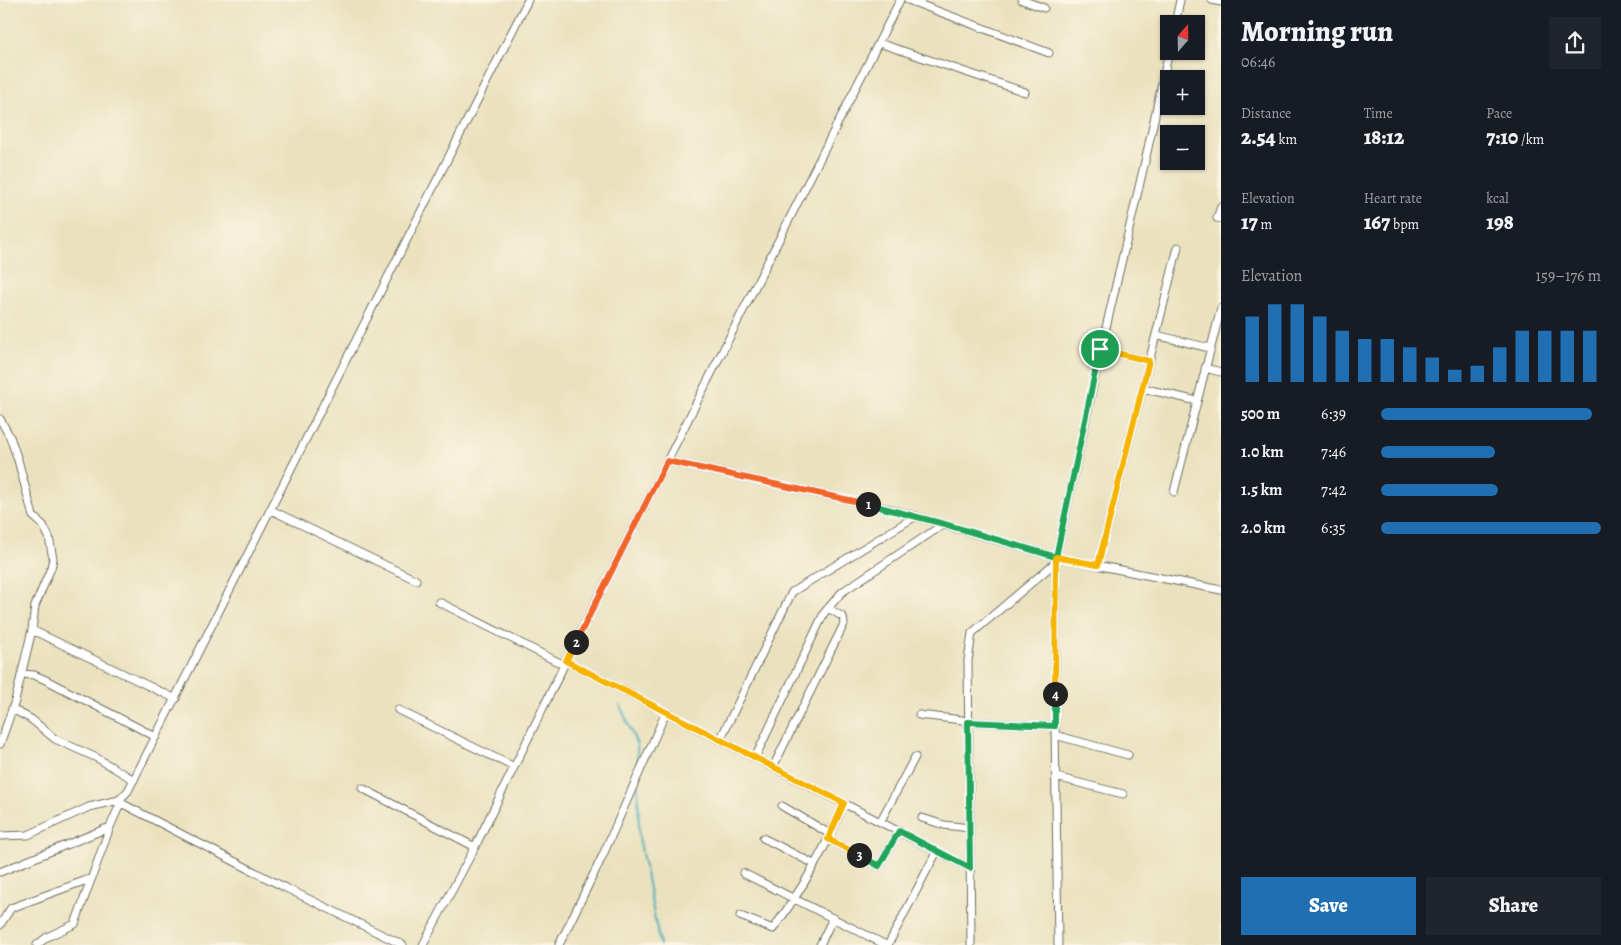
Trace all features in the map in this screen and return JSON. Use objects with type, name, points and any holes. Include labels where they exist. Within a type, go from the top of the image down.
[{"type":"street","points":[[37,945],[47,937],[75,924],[120,801],[128,791],[176,699],[528,0]]},
{"type":"street","points":[[423,945],[475,847],[565,663],[900,0]]},
{"type":"street","points":[[908,0],[1049,53]]},
{"type":"street","points":[[1022,0],[1044,8]]},
{"type":"street","points":[[1177,15],[1180,0]]},
{"type":"street","points":[[1212,0],[1221,2]]},
{"type":"street","points":[[879,43],[1025,92]]},
{"type":"street","points":[[1058,945],[1055,735],[1056,559],[1100,349],[1167,60]]},
{"type":"street","points":[[1221,208],[1217,218],[1221,219]]},
{"type":"street","points":[[1098,565],[1178,248]]},
{"type":"street","points":[[1174,492],[1221,308]]},
{"type":"street","points":[[1156,335],[1210,348]]},
{"type":"street","points":[[1100,349],[1149,361]]},
{"type":"street","points":[[1205,368],[1221,372]]},
{"type":"street","points":[[1142,388],[1197,401]]},
{"type":"street","points":[[0,419],[10,437],[18,460],[33,516],[44,525],[53,552],[51,568],[35,606],[32,630],[22,674],[0,744]]},
{"type":"street","points":[[667,461],[890,509],[1056,559],[1098,565],[1221,590]]},
{"type":"street","points":[[271,510],[416,580]]},
{"type":"street","points":[[720,740],[792,592],[916,516]]},
{"type":"street","points":[[755,758],[828,608],[842,592],[944,524]]},
{"type":"street","points":[[971,945],[968,662],[972,634],[1056,559]]},
{"type":"street","points":[[439,602],[666,712],[970,868]]},
{"type":"street","points":[[773,767],[844,624],[843,618],[828,608]]},
{"type":"street","points":[[32,630],[176,699]]},
{"type":"street","points":[[22,674],[34,675],[46,680],[156,737]]},
{"type":"street","points":[[12,709],[31,719],[56,739],[97,758],[134,780]]},
{"type":"street","points":[[398,710],[514,767]]},
{"type":"street","points":[[559,945],[602,857],[666,712]]},
{"type":"street","points":[[919,715],[968,722],[1055,726]]},
{"type":"street","points":[[1055,735],[1128,755]]},
{"type":"street","points":[[880,822],[915,757]]},
{"type":"street","points":[[1056,777],[1123,794]]},
{"type":"street","points":[[362,788],[475,847]]},
{"type":"street","points":[[0,836],[28,835],[89,808],[120,801],[266,878],[403,945]]},
{"type":"street","points":[[740,916],[773,928],[795,899],[829,836],[844,803]]},
{"type":"street","points":[[782,806],[879,866],[899,831]]},
{"type":"street","points":[[922,818],[944,825],[970,828]]},
{"type":"street","points":[[0,872],[110,826]]},
{"type":"street","points":[[763,838],[814,864]]},
{"type":"street","points":[[743,872],[887,945],[937,851]]},
{"type":"street","points":[[0,925],[11,908],[92,878]]},
{"type":"street","points":[[820,945],[833,918]]},
{"type":"waterway","points":[[620,705],[637,745],[638,769]]},
{"type":"waterway","points":[[638,784],[639,837],[660,945]]},
{"type":"route","points":[[1100,349],[1056,557],[890,509],[667,461],[566,661],[844,803],[828,839],[879,866],[899,831],[970,868],[968,722],[1055,726],[1056,557],[1098,565],[1149,361],[1100,349]]}]
